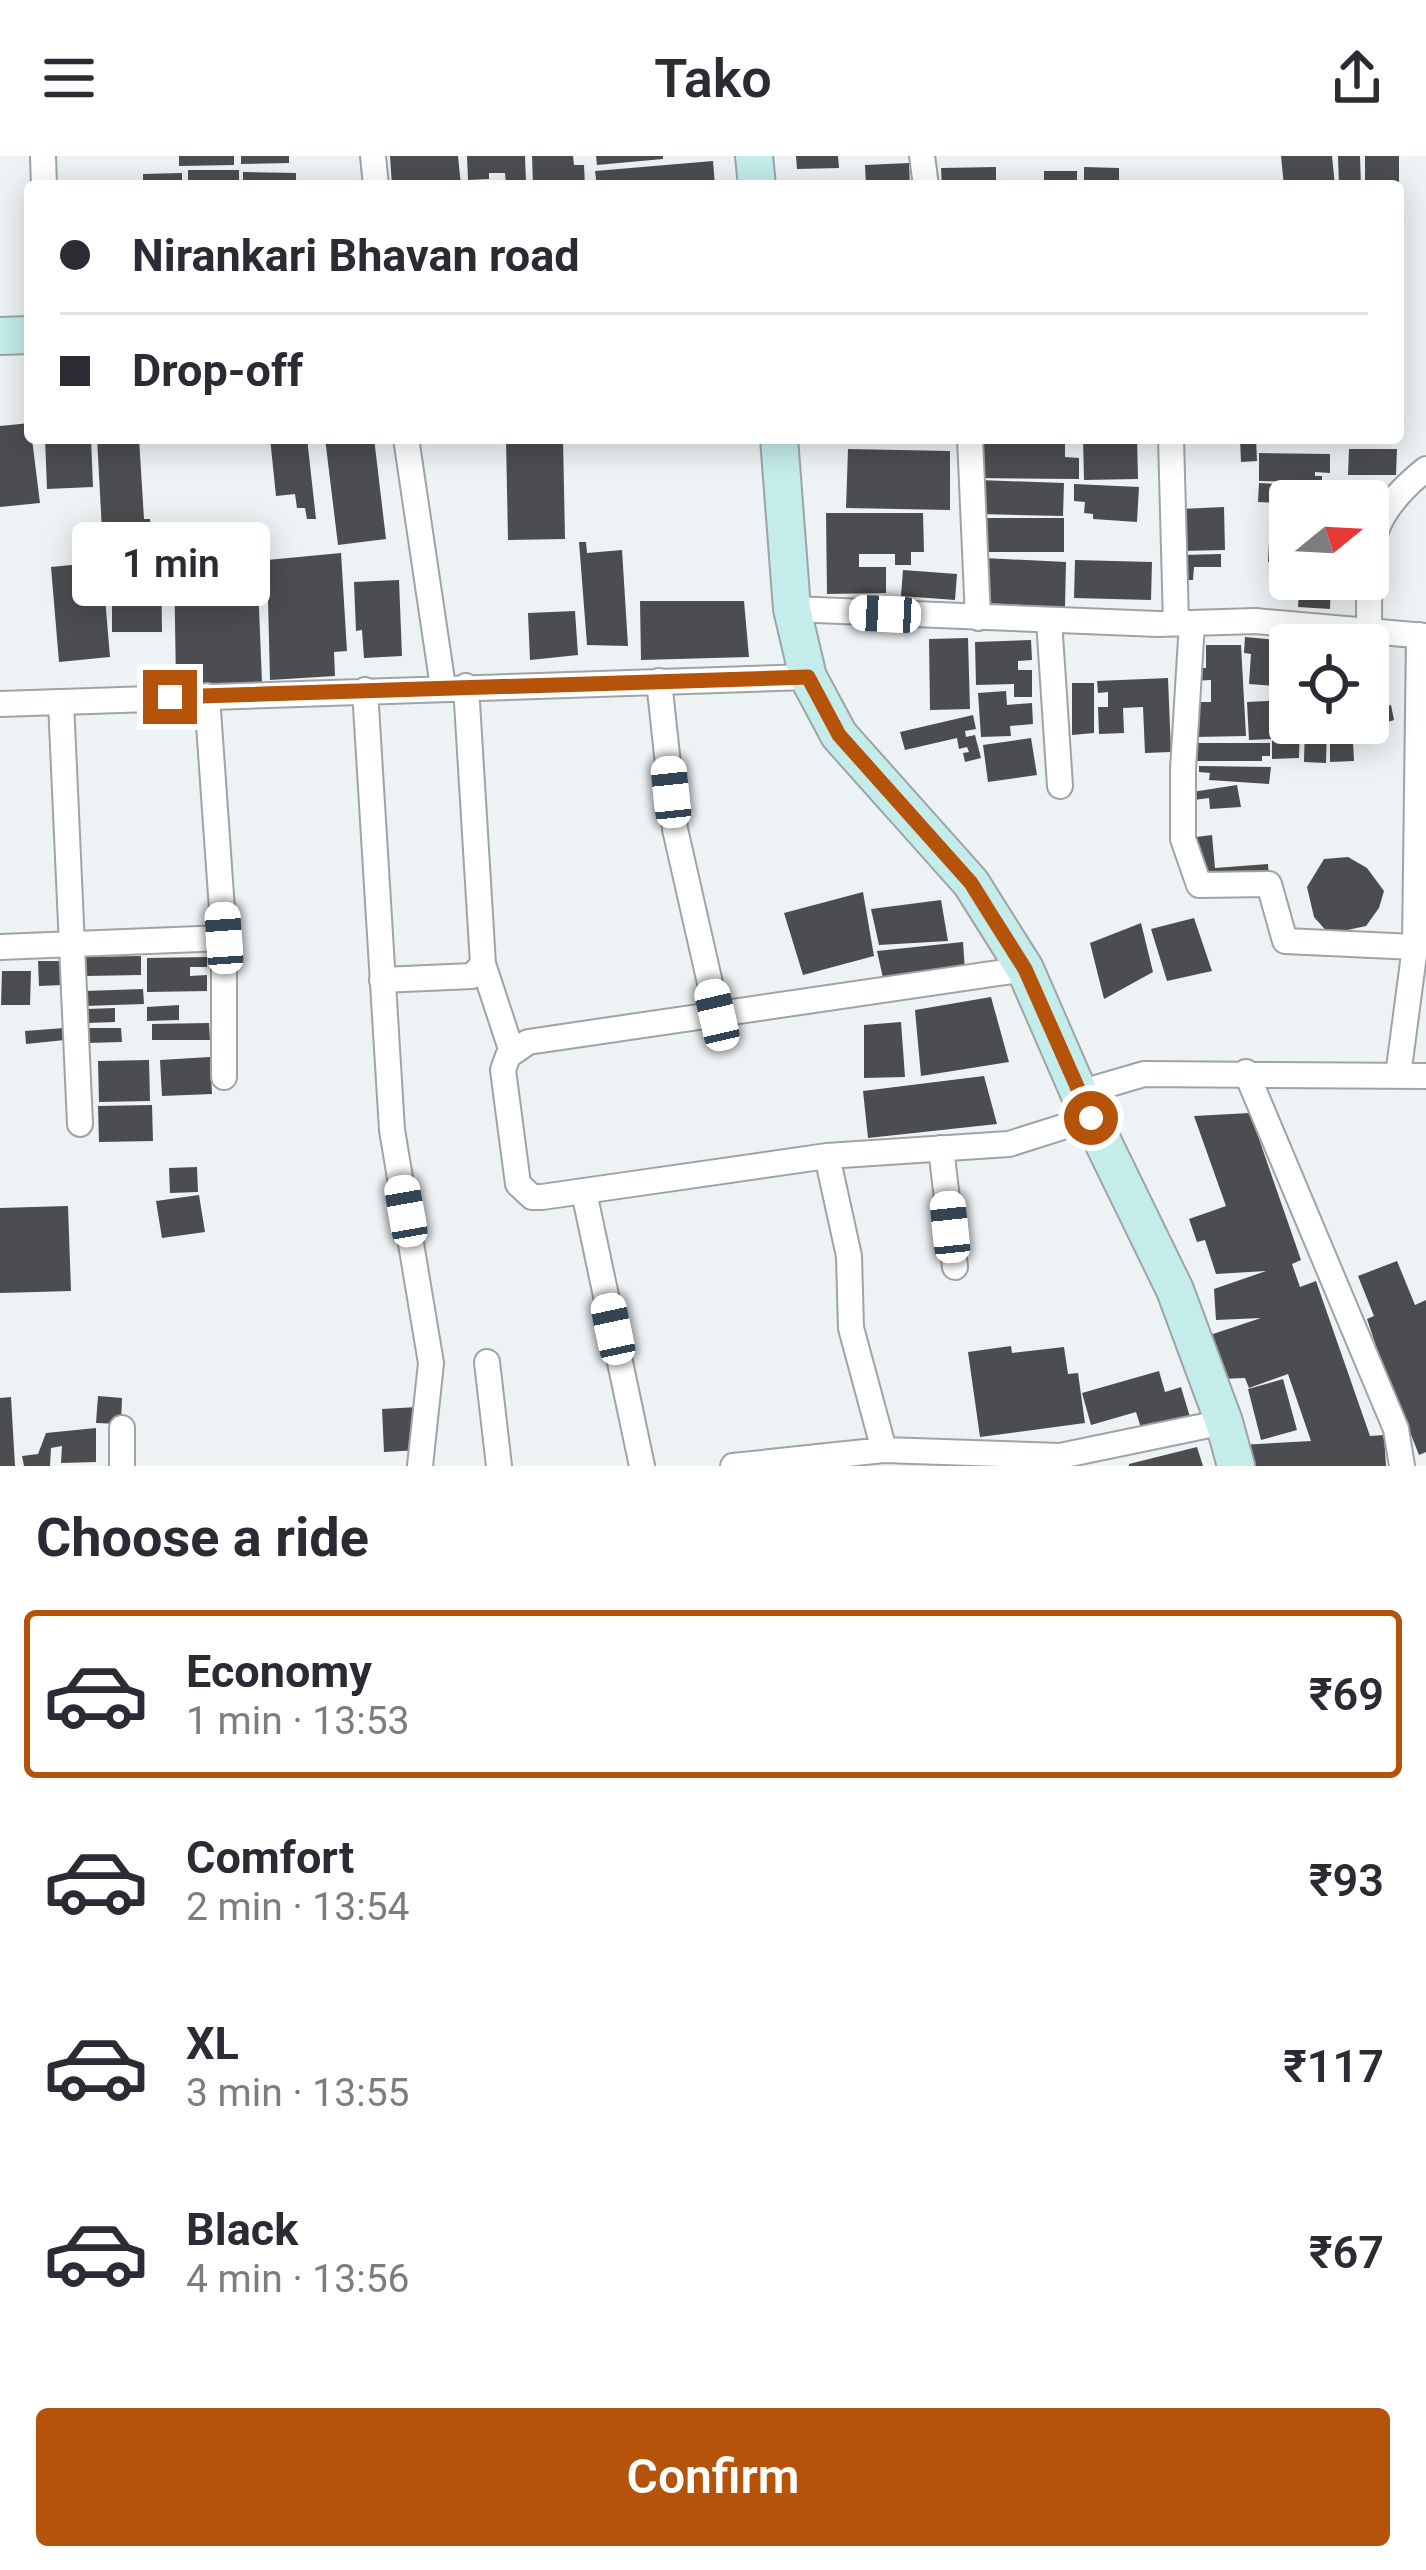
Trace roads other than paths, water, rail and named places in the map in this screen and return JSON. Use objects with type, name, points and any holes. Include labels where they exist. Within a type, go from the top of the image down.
[{"type":"street","points":[[407,444],[454,686],[483,964],[512,1052]]},
{"type":"street","points":[[778,444],[792,609],[808,677],[839,735],[971,883],[1025,969],[1175,1290],[1236,1466]]},
{"type":"street","points":[[970,444],[979,618]]},
{"type":"street","points":[[1171,444],[1184,623],[1183,839],[1199,885],[1269,884],[1285,940],[1418,935]]},
{"type":"street","points":[[1369,624],[1371,541],[1394,495],[1426,469]]},
{"type":"street","points":[[792,609],[1298,624]]},
{"type":"street","points":[[1049,620],[1060,787]]},
{"type":"street","points":[[1389,632],[1423,636],[1418,935],[1398,1076]]},
{"type":"street","points":[[0,704],[808,677]]},
{"type":"street","points":[[659,681],[675,830],[717,1015]]},
{"type":"street","points":[[364,690],[392,1130],[431,1363],[420,1466]]},
{"type":"street","points":[[207,696],[224,938],[224,1077]]},
{"type":"street","points":[[61,702],[80,1124]]},
{"type":"street","points":[[0,947],[224,938]]},
{"type":"street","points":[[382,980],[472,976],[483,964]]},
{"type":"street","points":[[1025,969],[528,1042],[512,1052],[503,1070],[518,1184],[532,1197],[827,1156],[1010,1144],[1144,1074],[1426,1076]]},
{"type":"street","points":[[1246,1072],[1396,1429],[1403,1466],[1426,1461]]},
{"type":"street","points":[[941,1148],[955,1267]]},
{"type":"street","points":[[827,1156],[849,1256],[851,1328],[884,1450]]},
{"type":"street","points":[[584,1192],[642,1466]]},
{"type":"street","points":[[487,1362],[499,1466]]},
{"type":"street","points":[[733,1466],[884,1450],[1060,1456],[1224,1422]]},
{"type":"street","points":[[122,1428],[122,1466]]}]
